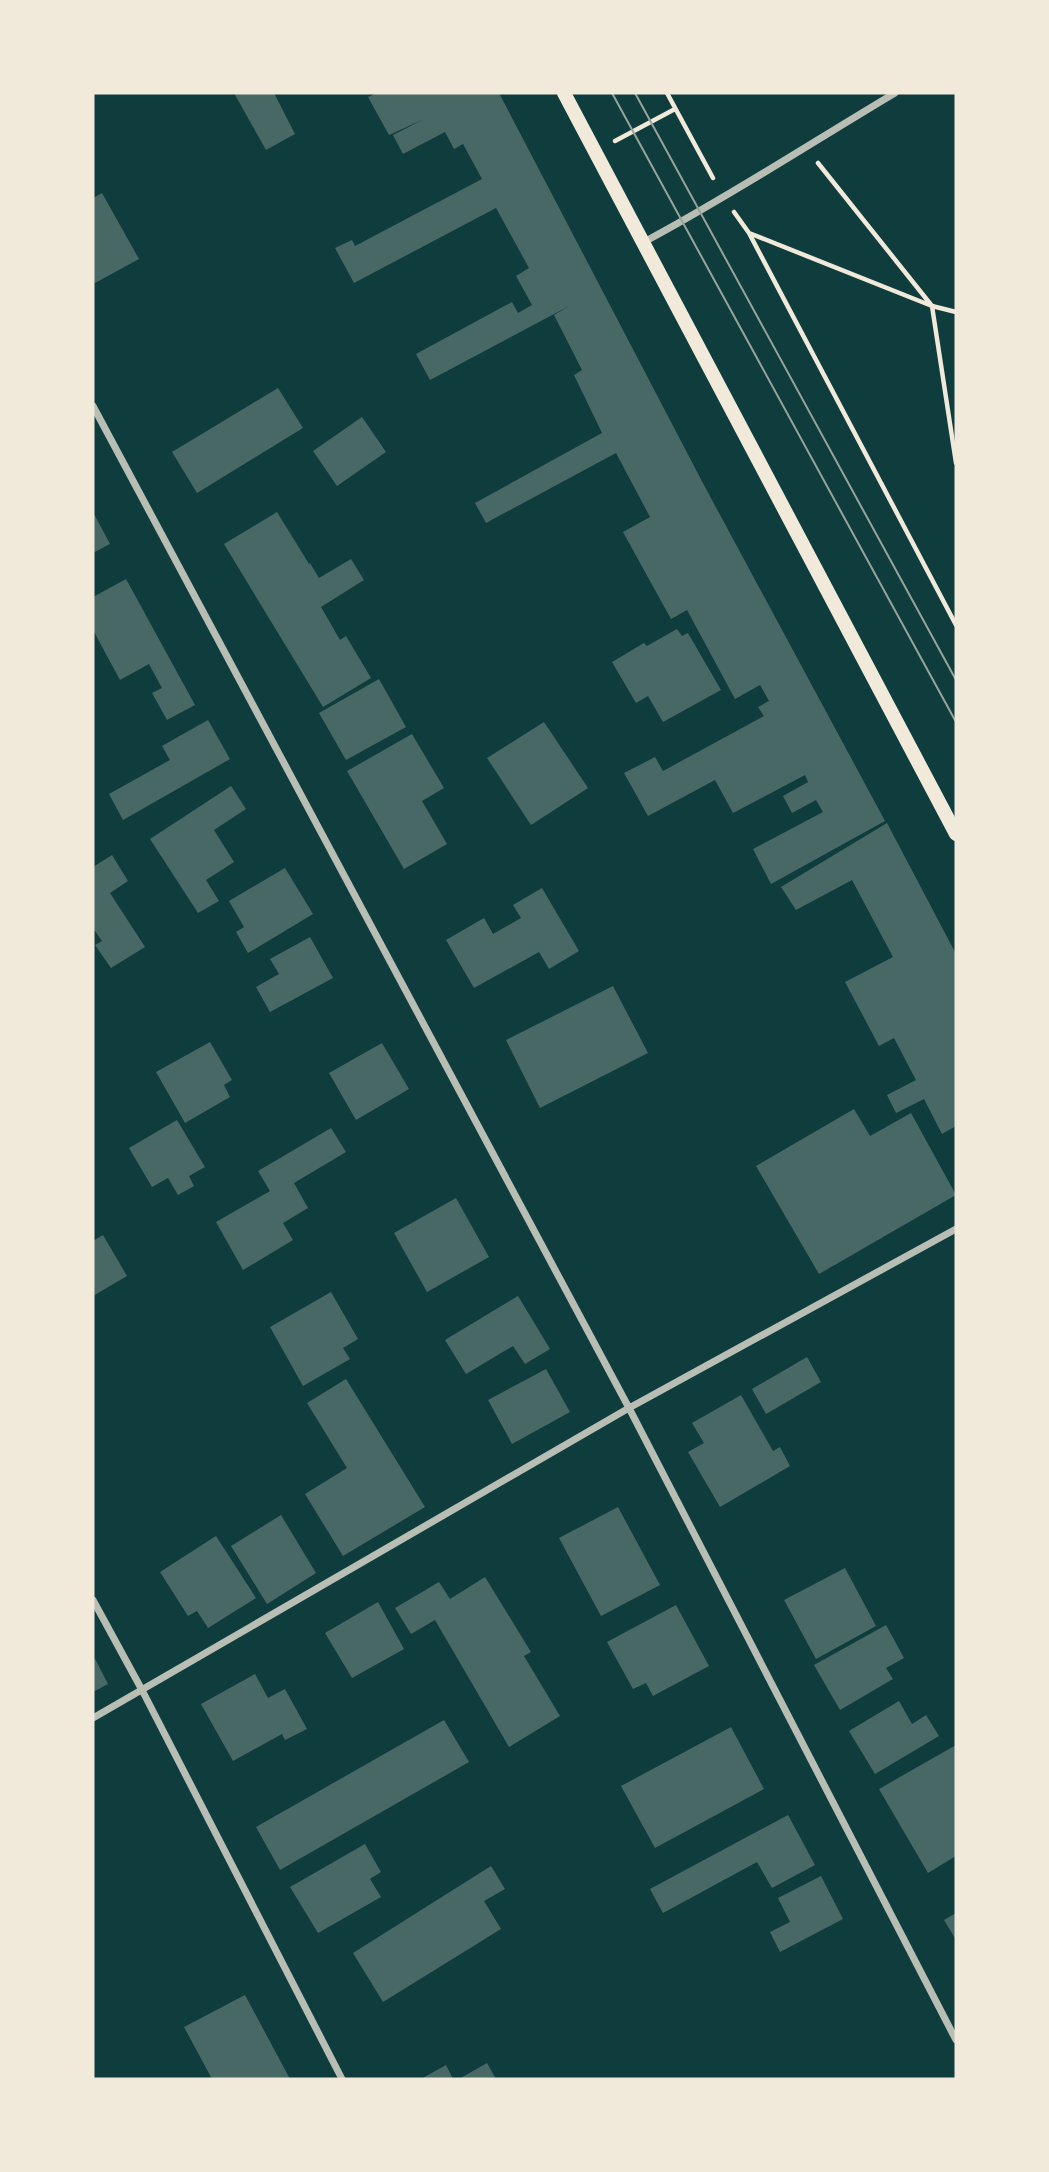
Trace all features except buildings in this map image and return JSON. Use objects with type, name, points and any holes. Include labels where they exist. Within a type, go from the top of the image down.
[{"type":"main road","points":[[564,93],[956,834]]},
{"type":"street","points":[[644,242],[723,199],[895,93]]},
{"type":"street","points":[[93,405],[629,1408],[956,2040]]},
{"type":"street","points":[[93,1718],[629,1408],[956,1229]]},
{"type":"street","points":[[93,1600],[342,2079]]},
{"type":"path","points":[[667,93],[723,199],[749,233],[956,625]]},
{"type":"path","points":[[595,152],[675,109]]},
{"type":"path","points":[[805,146],[932,306],[956,463]]},
{"type":"path","points":[[749,233],[932,306],[956,312]]},
{"type":"tram line","points":[[612,93],[956,722]]},
{"type":"tram line","points":[[635,93],[956,680]]}]
